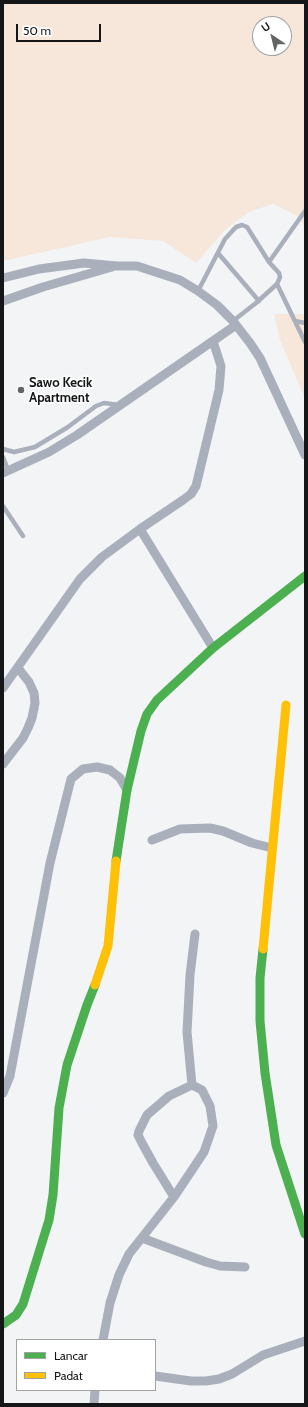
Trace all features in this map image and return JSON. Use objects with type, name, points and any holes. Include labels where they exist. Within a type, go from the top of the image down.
[{"type":"street","points":[[3,278],[39,269],[84,263],[137,266],[180,280],[198,291],[217,306],[234,323],[250,343],[260,358],[305,455]]},
{"type":"street","points":[[3,301],[43,287],[117,266]]},
{"type":"street","points":[[6,472],[49,452],[77,435],[213,341],[234,323]]},
{"type":"street","points":[[3,688],[80,579],[102,557],[191,494],[196,486],[219,390],[222,366],[213,341]]},
{"type":"street","points":[[140,529],[213,648]]},
{"type":"street","points":[[3,1324],[16,1315],[23,1304],[48,1220],[52,1195],[59,1108],[64,1079],[67,1065],[87,1005],[98,979],[108,946],[115,865],[127,790],[141,732],[147,714],[157,700],[213,648],[282,592],[305,576]]},
{"type":"street","points":[[3,764],[28,728],[35,703],[34,693],[29,682],[18,668]]},
{"type":"street","points":[[286,705],[267,890],[260,978],[260,1021],[276,1145],[305,1234]]},
{"type":"street","points":[[3,1092],[10,1076],[50,863],[71,779],[83,769],[97,767],[110,770],[120,778],[127,790]]},
{"type":"street","points":[[152,840],[180,829],[210,828],[223,830],[252,843],[272,848]]},
{"type":"street","points":[[192,1085],[187,1032],[190,975],[195,934]]},
{"type":"street","points":[[103,1339],[110,1304],[119,1275],[130,1254],[174,1197],[204,1152],[213,1126],[210,1106],[202,1090],[192,1085]]},
{"type":"street","points":[[174,1197],[153,1164],[138,1135],[147,1115],[169,1096],[192,1085]]},
{"type":"street","points":[[142,1238],[220,1266],[245,1267]]},
{"type":"street","points":[[156,1376],[191,1381],[219,1379],[232,1374],[263,1355],[305,1341]]},
{"type":"street","points":[[94,1404],[96,1391]]},
{"type":"lane","points":[[269,262],[305,211]]},
{"type":"lane","points":[[198,291],[225,239],[236,227],[242,225],[247,227],[269,262],[279,273],[280,277],[277,284],[234,323]]},
{"type":"lane","points":[[218,253],[259,301]]},
{"type":"lane","points":[[277,284],[305,342]]},
{"type":"lane","points":[[295,321],[305,323]]},
{"type":"lane","points":[[3,449],[14,452],[35,447],[68,427],[96,406],[104,403],[120,405]]},
{"type":"lane","points":[[3,457],[6,472]]},
{"type":"lane","points":[[3,507],[23,536]]},
{"type":"shaded area","points":[[3,3],[305,3],[305,226],[297,216],[273,204],[249,212],[227,228],[196,263],[163,241],[110,237],[3,261]]},
{"type":"shaded area","points":[[274,314],[305,314],[305,399],[280,340]]},
{"type":"traffic: fast","points":[[116,861],[127,790],[141,731],[147,714],[157,700],[213,648],[305,576]]},
{"type":"traffic: fast","points":[[263,949],[260,978],[260,1021],[265,1073],[276,1145],[305,1234]]},
{"type":"traffic: fast","points":[[3,1324],[16,1315],[23,1304],[49,1220],[53,1195],[59,1108],[67,1065],[95,985]]},
{"type":"traffic: slow","points":[[263,949],[286,705]]},
{"type":"traffic: slow","points":[[95,985],[108,946],[116,861]]},
{"type":"place","name":"Sawo Kecik Apartment","points":[[21,390]]}]
